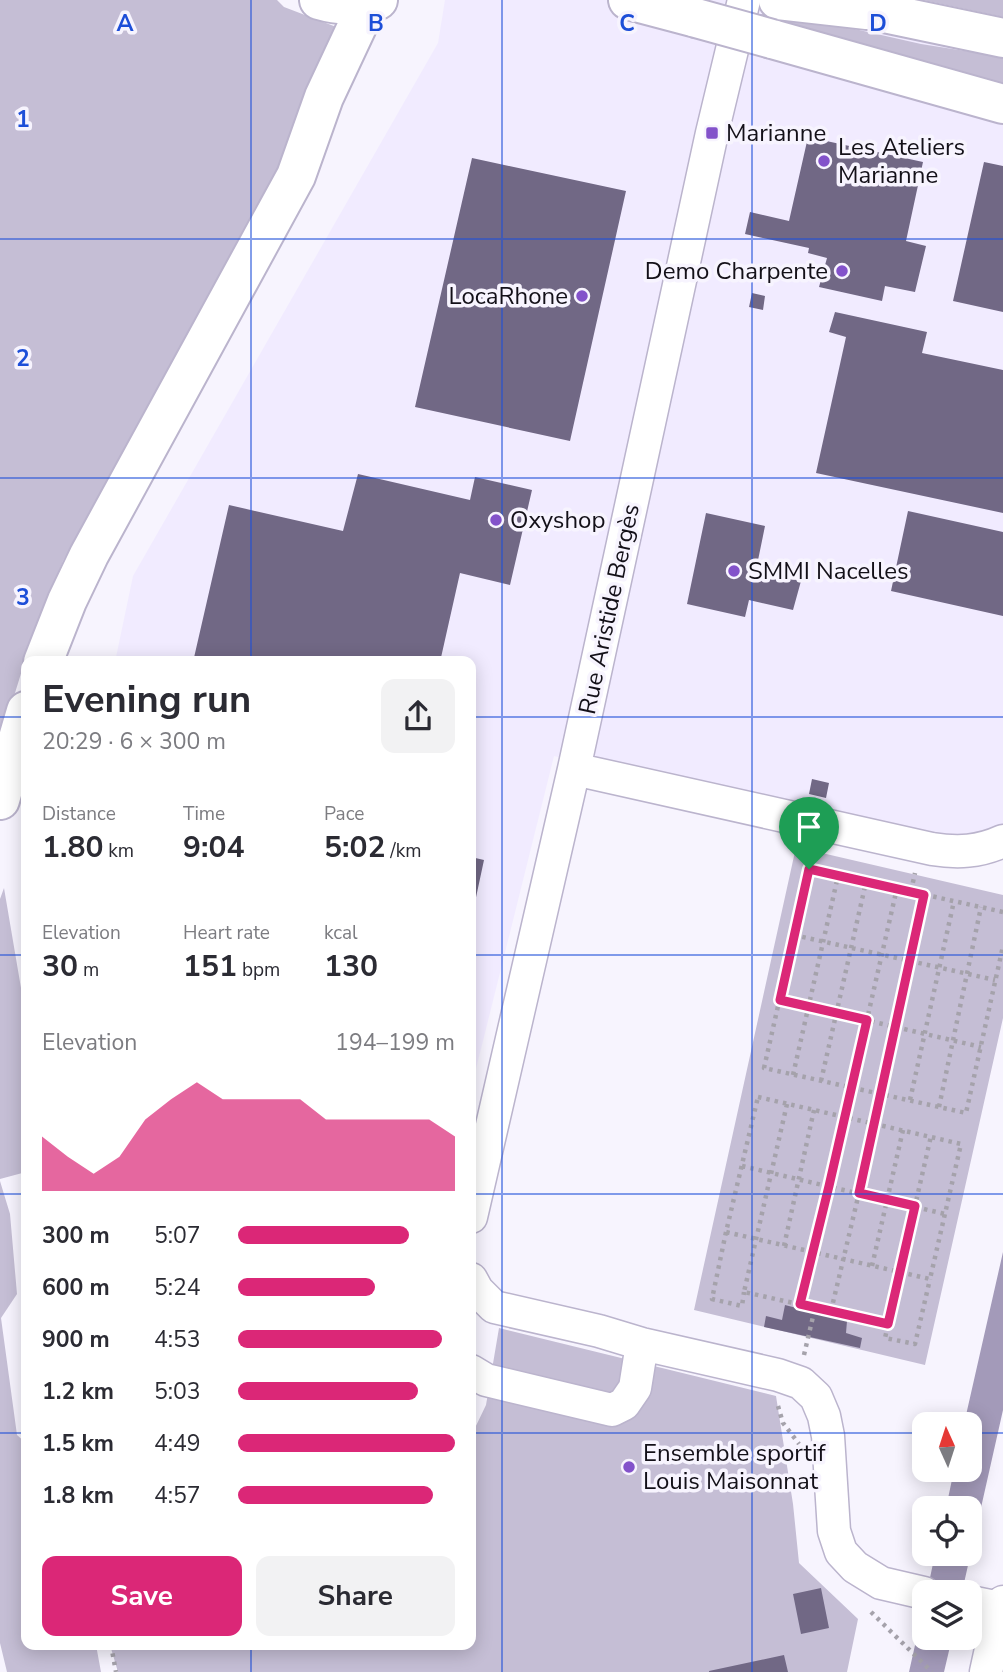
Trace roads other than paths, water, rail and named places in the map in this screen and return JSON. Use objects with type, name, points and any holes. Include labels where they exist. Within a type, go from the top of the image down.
[{"type":"main road","points":[[319,0],[352,5],[373,1]]},
{"type":"main road","points":[[628,0],[1003,104]]},
{"type":"main road","points":[[779,0],[879,12],[1003,38]]},
{"type":"main road","points":[[842,0],[879,12]]},
{"type":"main road","points":[[45,656],[89,555],[296,176],[324,97],[373,1]]},
{"type":"main road","points":[[0,800],[21,727]]},
{"type":"street","name":"Rue Aristide Bergès","points":[[476,1195],[574,769],[712,133],[744,0]]},
{"type":"street","points":[[574,769],[932,849],[951,852],[978,850],[1003,841]]},
{"type":"street","points":[[476,1288],[482,1313],[599,1331],[801,1383],[817,1396],[824,1416],[828,1436],[834,1531],[841,1552],[855,1567],[881,1583],[912,1590]]},
{"type":"street","points":[[476,1374],[486,1380],[612,1410],[624,1404],[635,1388],[642,1344]]},
{"type":"street","points":[[982,1603],[1001,1605],[986,1672]]},
{"type":"place","name":"Marianne","points":[[712,133]]},
{"type":"place","name":"Les Ateliers Marianne","points":[[824,161]]},
{"type":"place","name":"Demo Charpente","points":[[842,271]]},
{"type":"place","name":"LocaRhone","points":[[582,296]]},
{"type":"place","name":"Oxyshop","points":[[496,520]]},
{"type":"place","name":"SMMI Nacelles","points":[[734,571]]},
{"type":"place","name":"Ensemble sportif Louis Maisonnat","points":[[629,1467]]}]
